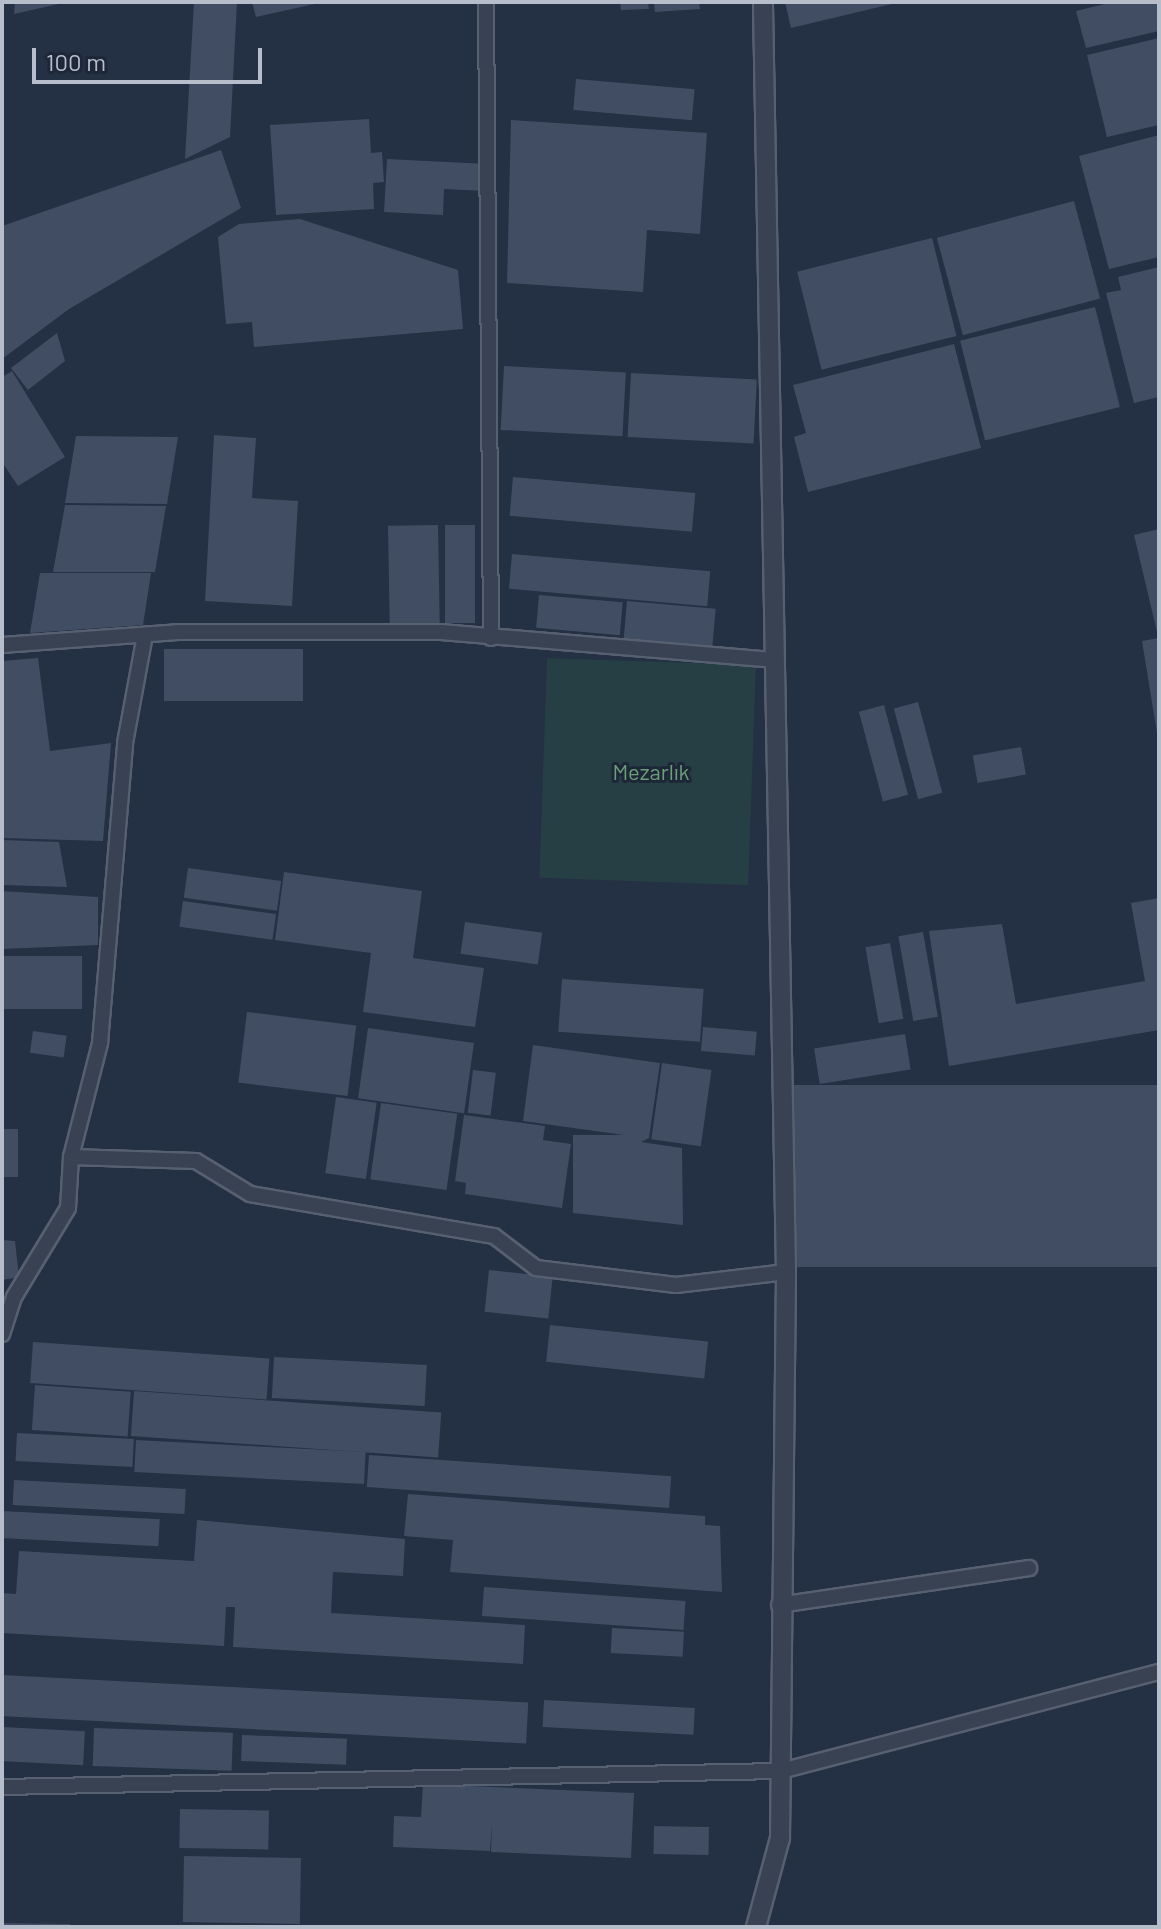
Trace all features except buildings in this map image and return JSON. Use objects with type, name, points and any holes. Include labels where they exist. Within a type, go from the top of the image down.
[{"type":"street","points":[[486,2],[491,638]]},
{"type":"street","points":[[756,1927],[780,1838],[779,1605],[786,1272],[763,2]]},
{"type":"street","points":[[2,1334],[8,1296],[68,1208],[71,1157],[100,1043],[125,743],[145,635]]},
{"type":"street","points":[[2,645],[145,635],[491,638],[773,660]]},
{"type":"street","points":[[71,1157],[196,1161],[250,1194],[494,1236],[536,1268],[676,1285],[786,1272]]},
{"type":"street","points":[[779,1605],[1029,1568]]},
{"type":"street","points":[[2,1787],[781,1771],[1159,1672]]},
{"type":"green space","name":"Mezarlık","points":[[547,658],[756,665],[748,885],[539,878]]}]
